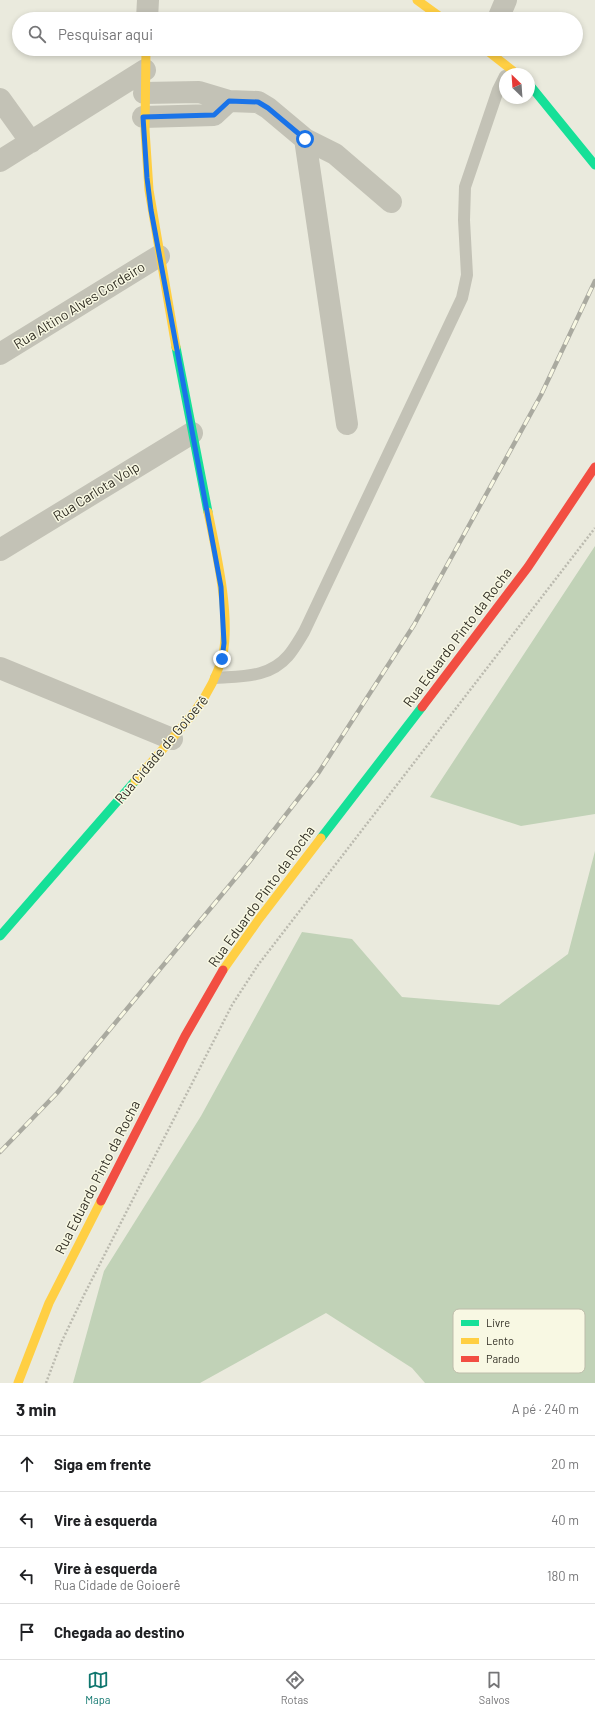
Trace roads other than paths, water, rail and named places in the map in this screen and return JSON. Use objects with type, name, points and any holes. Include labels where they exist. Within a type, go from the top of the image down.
[{"type":"main road","points":[[417,0],[433,12]]},
{"type":"main road","points":[[492,56],[504,68]]},
{"type":"main road","name":"Rua Cidade de Goioerê","points":[[0,936],[195,711],[216,678],[222,659],[224,643],[221,587],[216,554],[159,256],[147,178],[143,117],[145,60]]},
{"type":"main road","points":[[535,91],[595,165]]},
{"type":"main road","name":"Rua Eduardo Pinto da Rocha","points":[[18,1383],[49,1303],[184,1036],[231,957],[528,567],[595,467]]},
{"type":"street","points":[[148,0],[148,12]]},
{"type":"street","points":[[501,12],[506,0]]},
{"type":"street","points":[[0,161],[31,142],[145,60]]},
{"type":"street","points":[[144,93],[199,92],[229,101],[258,102],[268,108],[305,139],[335,154],[391,202]]},
{"type":"street","points":[[0,99],[31,142]]},
{"type":"street","points":[[143,117],[214,115],[229,101]]},
{"type":"street","points":[[305,139],[347,424]]},
{"type":"street","name":"Rua Altino Alves Cordeiro","points":[[0,354],[159,256]]},
{"type":"street","name":"Rua Carlota Volp","points":[[0,550],[192,432]]},
{"type":"street","points":[[0,668],[172,739]]},
{"type":"lane","points":[[216,678],[256,675],[272,670],[288,656],[304,632],[462,298],[467,275],[464,220],[465,187],[499,88]]},
{"type":"railway","points":[[0,1152],[57,1093],[249,862],[319,772],[414,625],[541,395],[595,281]]}]
